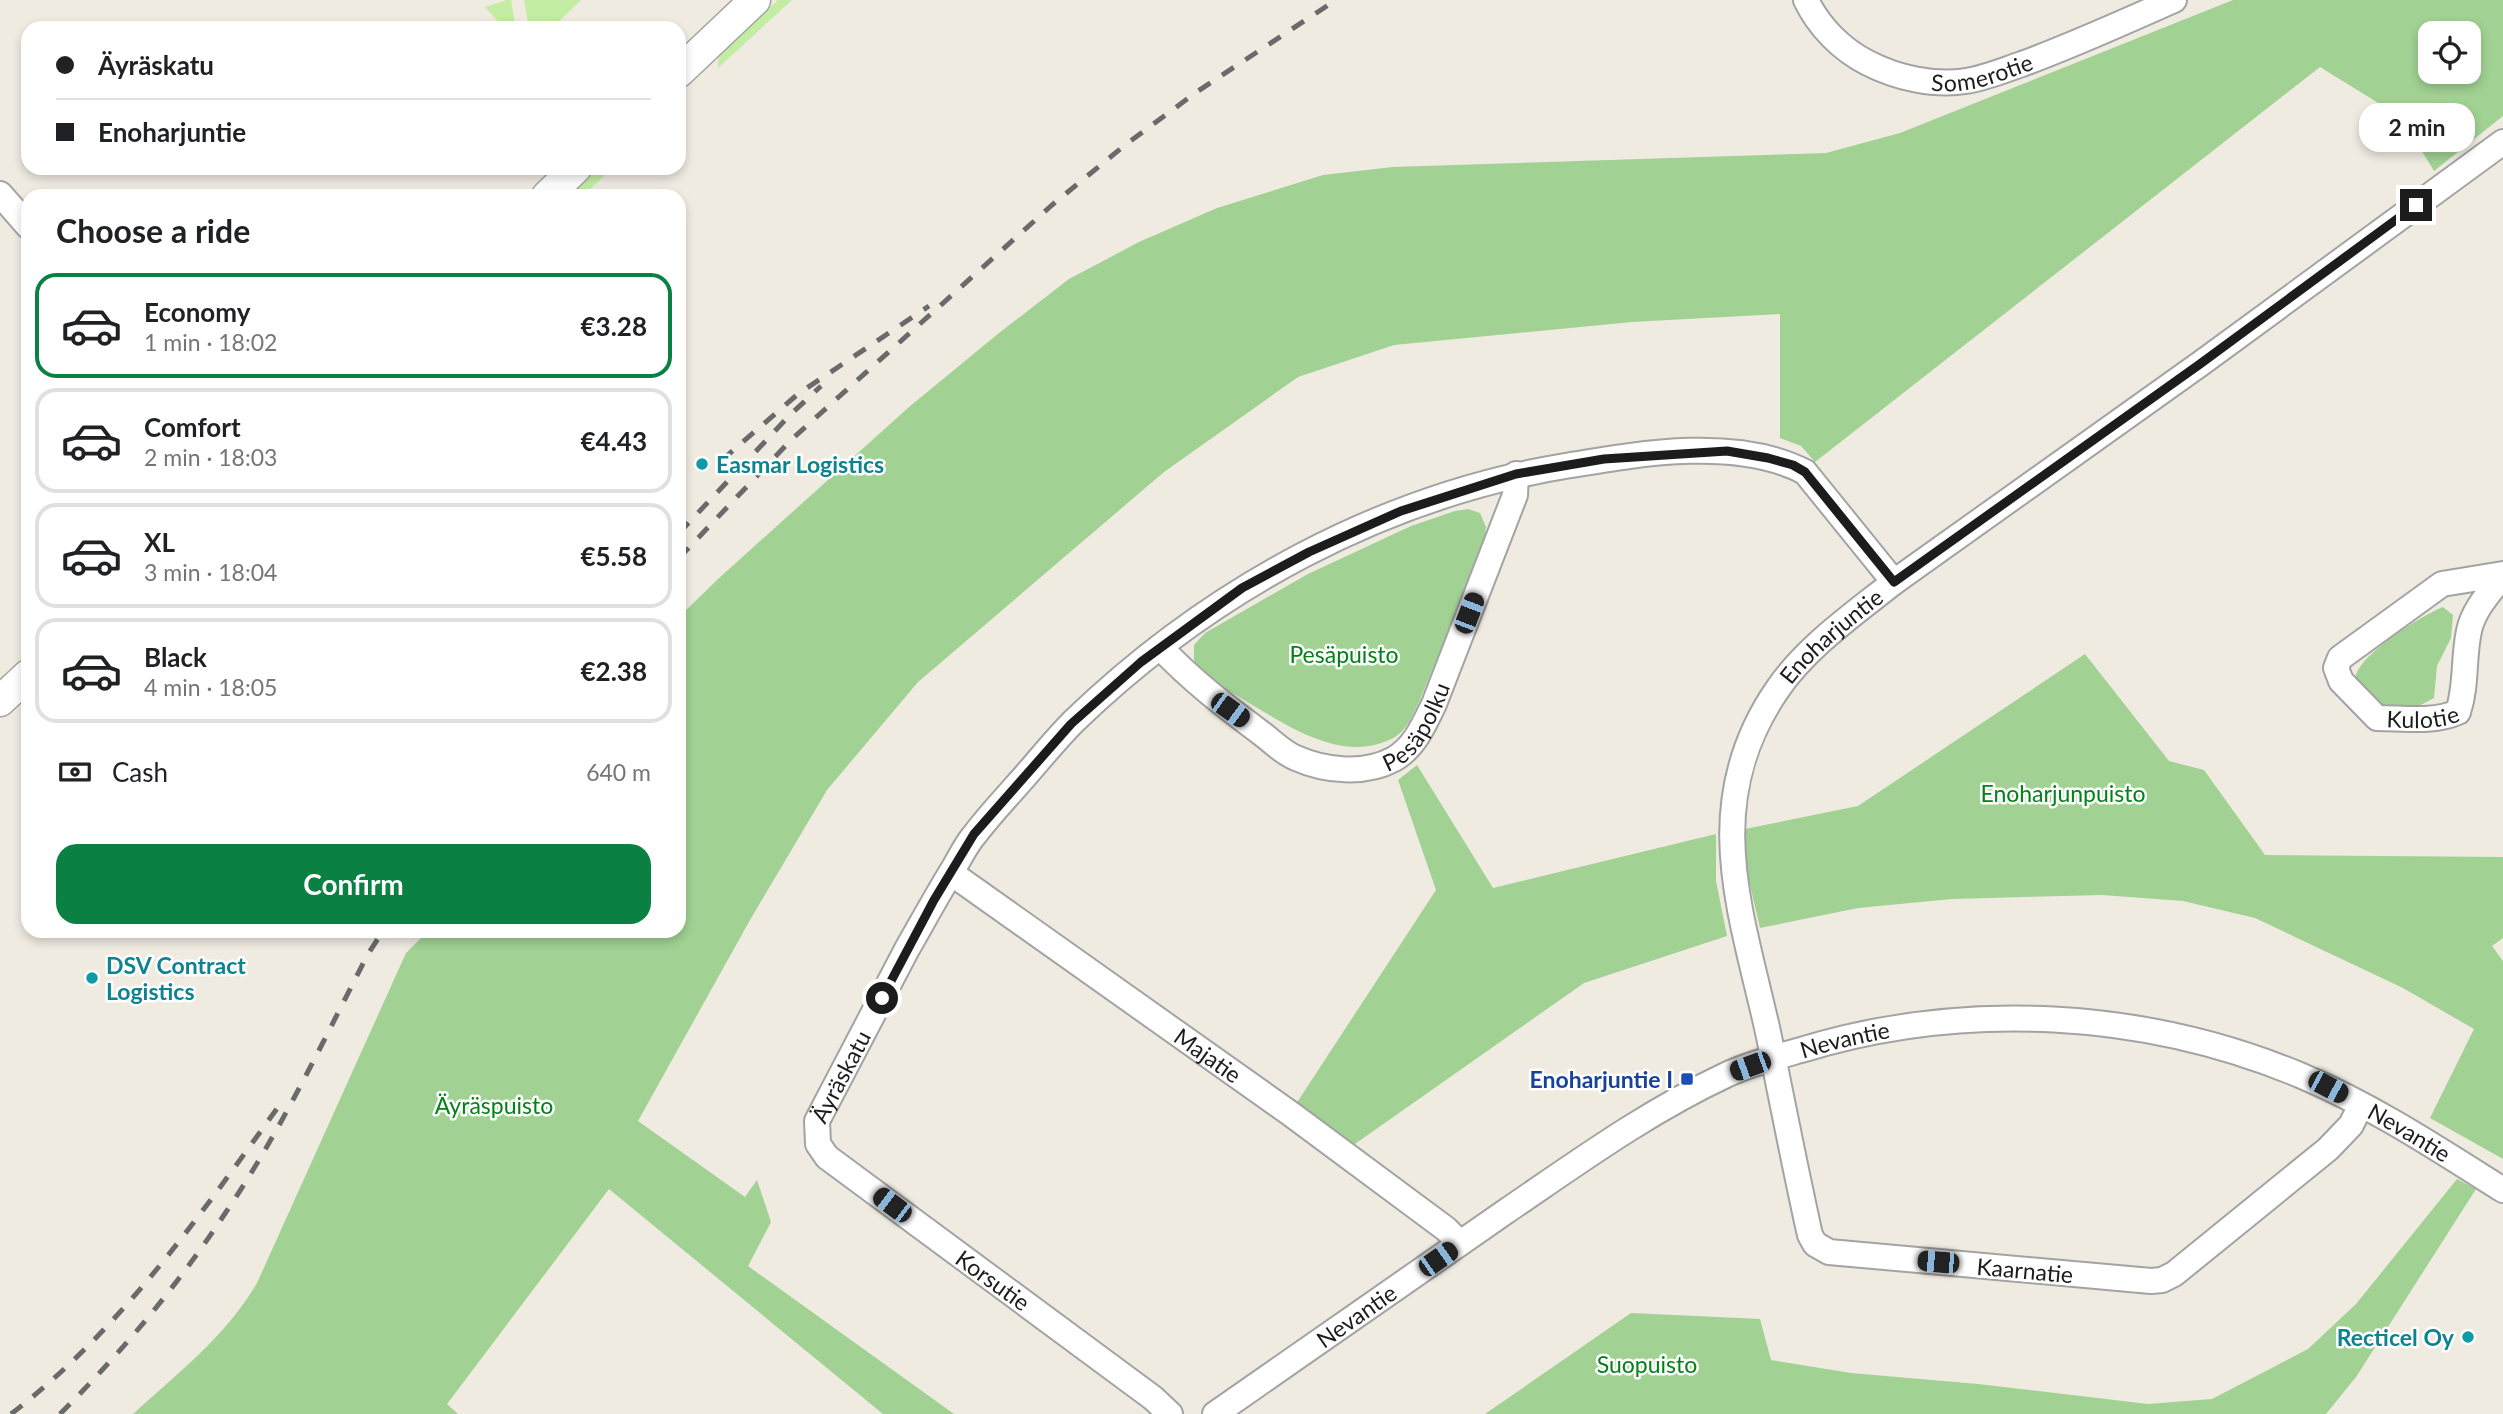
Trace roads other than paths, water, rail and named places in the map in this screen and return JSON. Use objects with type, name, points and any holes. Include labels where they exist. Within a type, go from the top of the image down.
[{"type":"street","points":[[686,65],[755,0]]},
{"type":"street","name":"Somerotie","points":[[1806,0],[1824,29],[1858,58],[1884,71],[1909,78],[1949,82],[1984,77],[2045,55],[2174,0]]},
{"type":"street","name":"Enoharjuntie","points":[[1771,1058],[1735,891],[1731,853],[1742,764],[1753,734],[1778,688],[1805,657],[1894,582],[2200,364],[2503,142]]},
{"type":"street","points":[[554,189],[569,175]]},
{"type":"street","points":[[0,194],[21,218]]},
{"type":"street","name":"Äyräskatu","points":[[818,1144],[817,1121],[934,900],[974,834],[1071,724],[1122,677],[1242,588],[1309,552],[1401,511],[1516,474],[1604,459],[1727,451],[1768,458],[1793,465],[1805,472],[1894,582]]},
{"type":"street","name":"Pesäpolku","points":[[1160,647],[1208,694],[1295,758],[1337,769],[1366,768],[1393,759],[1419,735],[1434,704],[1515,495],[1516,474]]},
{"type":"street","name":"Kulotie","points":[[2503,575],[2477,610],[2469,630],[2464,693],[2458,712],[2445,718],[2433,719],[2377,718],[2341,681],[2336,668],[2340,658],[2442,584],[2503,575]]},
{"type":"street","points":[[0,701],[21,682]]},
{"type":"street","name":"Majatie","points":[[951,873],[1291,1114],[1446,1229],[1460,1243]]},
{"type":"street","name":"Nevantie","points":[[1215,1414],[1621,1133],[1728,1074],[1829,1041],[1923,1024],[1975,1019],[2069,1020],[2164,1034],[2244,1055],[2299,1074],[2361,1105],[2439,1149],[2503,1190]]},
{"type":"street","name":"Kaarnatie","points":[[1771,1058],[1810,1235],[1815,1244],[1829,1252],[2151,1281],[2162,1280],[2174,1274],[2328,1149],[2351,1125],[2361,1105]]},
{"type":"street","name":"Korsutie","points":[[818,1144],[827,1157],[1153,1398],[1170,1414]]},
{"type":"railway","points":[[686,551],[792,439],[1052,205],[1125,145],[1198,91],[1336,0]]},
{"type":"railway","points":[[722,460],[798,394],[929,306]]},
{"type":"railway","points":[[686,526],[790,415],[821,386]]},
{"type":"railway","points":[[60,1414],[148,1317],[189,1266],[226,1212],[283,1118],[378,938]]},
{"type":"railway","points":[[11,1414],[51,1381],[124,1308],[221,1187],[281,1103]]},
{"type":"place","name":"Easmar Logistics","points":[[702,464]]},
{"type":"place","name":"DSV Contract Logistics","points":[[92,978]]},
{"type":"place","name":"Enoharjuntie I","points":[[1687,1079]]},
{"type":"place","name":"Recticel Oy","points":[[2468,1337]]},
{"type":"park label","name":"Pesäpuisto","points":[[1344,654]]},
{"type":"park label","name":"Enoharjunpuisto","points":[[2063,793]]},
{"type":"park label","name":"Äyräspuisto","points":[[494,1105]]},
{"type":"park label","name":"Suopuisto","points":[[1647,1364]]}]
